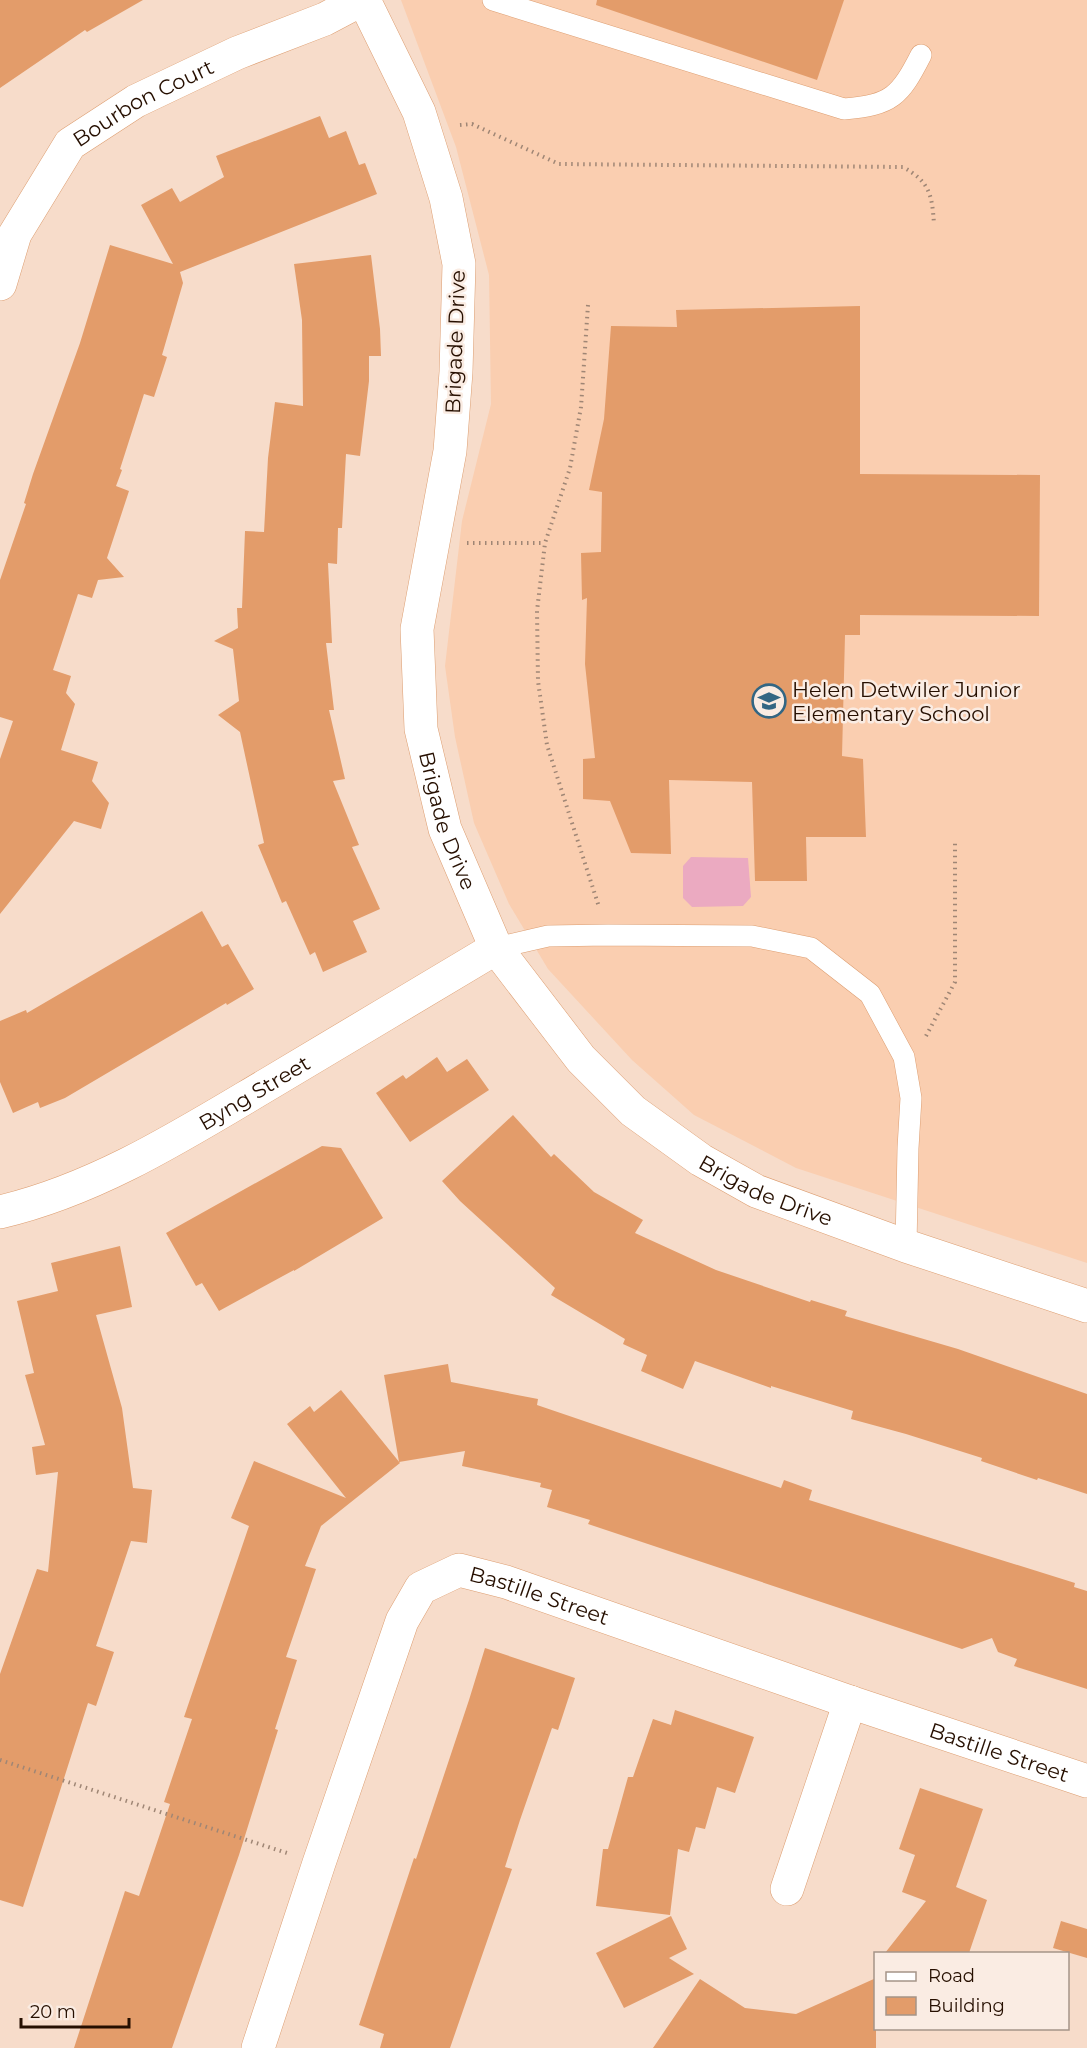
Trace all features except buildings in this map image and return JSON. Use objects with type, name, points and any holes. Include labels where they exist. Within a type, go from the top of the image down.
[{"type":"street","name":"Brigade Drive","points":[[363,0],[419,112],[446,198],[459,264],[456,372],[450,451],[417,629],[421,729],[445,829],[496,948],[581,1059],[643,1118],[701,1160],[756,1191],[906,1246],[1087,1306]]},
{"type":"street","name":"Bourbon Court","points":[[0,284],[15,234],[70,144],[136,100],[237,53],[325,19],[363,0]]},
{"type":"street","name":"Byng Street","points":[[0,1212],[28,1206],[119,1170],[236,1104],[496,948]]},
{"type":"street","name":"Bastille Street","points":[[258,2048],[402,1621],[421,1588],[459,1570],[506,1582],[850,1702],[1087,1781]]},
{"type":"street","points":[[788,1889],[850,1702]]},
{"type":"lane","points":[[493,0],[844,109],[868,107],[891,99],[906,84],[921,55]]},
{"type":"lane","points":[[496,948],[548,936],[608,935],[752,936],[811,948],[870,994],[904,1057],[911,1098],[906,1246]]},
{"type":"path","points":[[423,126],[472,124],[559,164],[903,167],[916,174],[926,186],[932,199],[934,224]]},
{"type":"path","points":[[588,304],[581,407],[572,458],[545,543],[537,611],[538,681],[547,746],[608,935]]},
{"type":"path","points":[[433,543],[545,543]]},
{"type":"path","points":[[904,1057],[920,1047],[955,982],[955,840]]},
{"type":"path","points":[[0,1760],[319,1863]]},
{"type":"shaded area","name":"Helen Detwiler Junior Elementary School","points":[[401,0],[1087,0],[1087,1263],[796,1168],[694,1115],[632,1060],[548,969],[509,904],[474,823],[455,737],[445,666],[462,521],[491,404],[489,275],[456,147]]},
{"type":"shaded area","points":[[691,857],[748,858],[751,897],[743,906],[692,907],[683,898],[683,866]]},
{"type":"place","name":"Helen Detwiler Junior Elementary School","points":[[769,701]]}]
